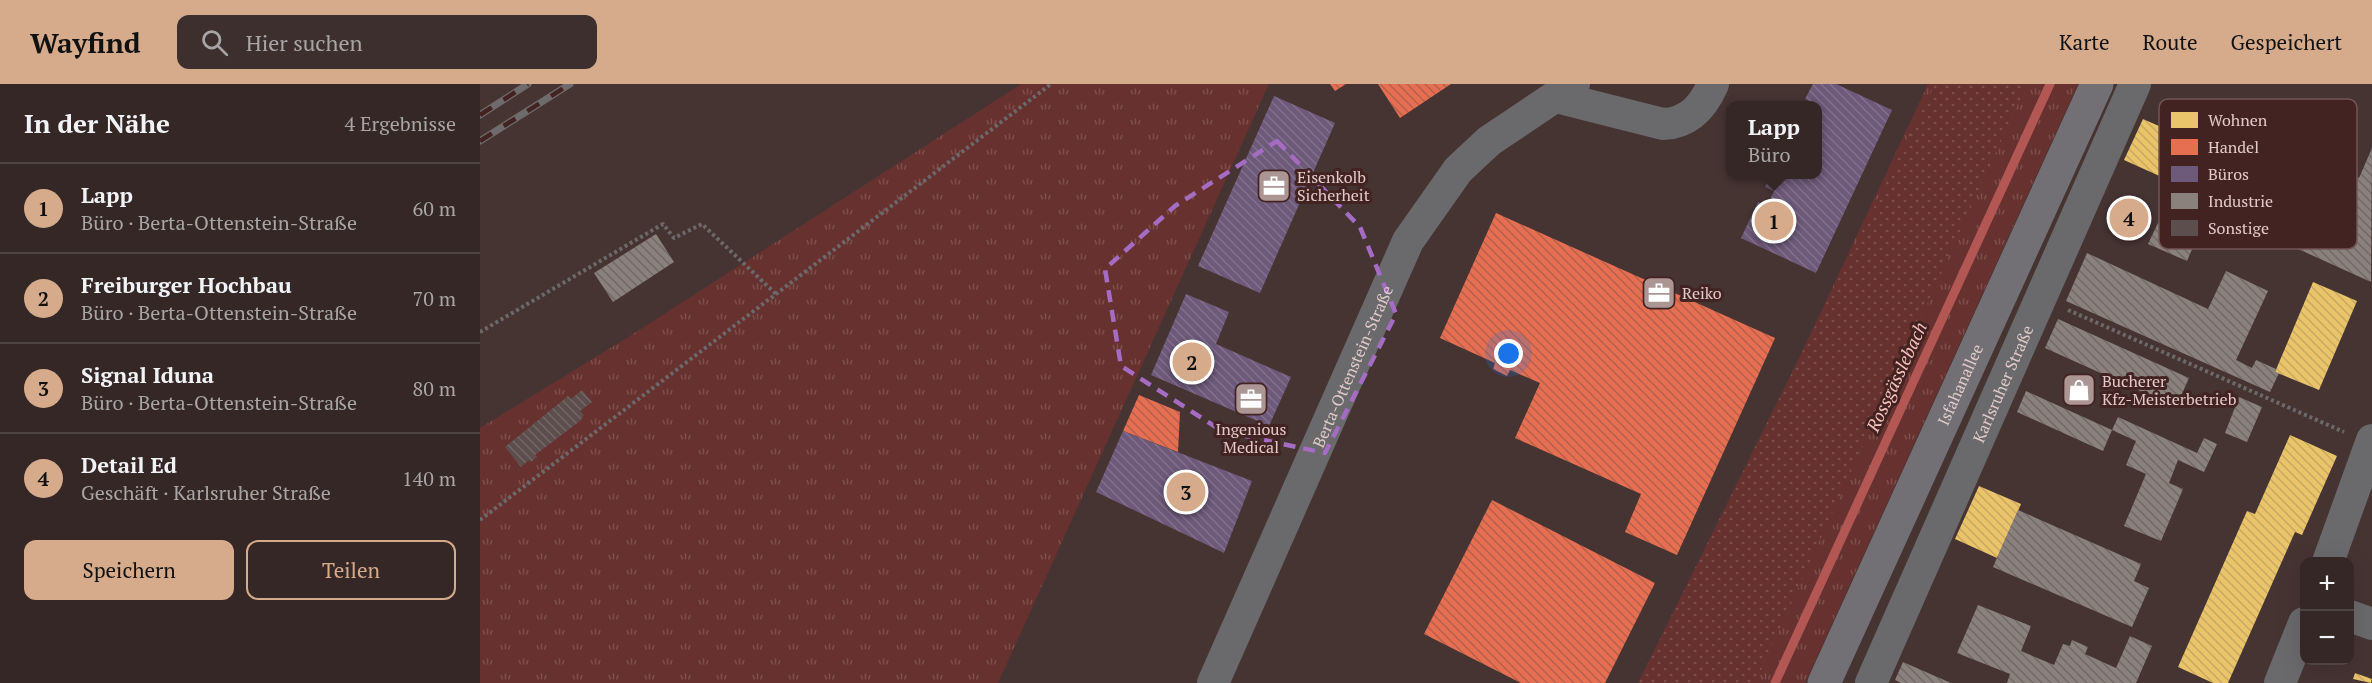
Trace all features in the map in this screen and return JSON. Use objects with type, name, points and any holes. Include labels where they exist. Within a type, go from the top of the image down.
[{"type":"highway","name":"Isfahanallee","points":[[1824,683],[2097,84]]},
{"type":"street","name":"Berta-Ottenstein-Straße","points":[[1214,683],[1408,241],[1458,170],[1489,141],[1525,114],[1565,91],[1663,124],[1681,123],[1705,103],[1713,84]]},
{"type":"street","name":"Karlsruher Straße","points":[[1870,683],[2135,84]]},
{"type":"street","points":[[2329,557],[2371,442]]},
{"type":"street","points":[[2354,618],[2372,624]]},
{"type":"street","points":[[2280,683],[2300,633]]},
{"type":"path","points":[[480,520],[1051,84]]},
{"type":"path","points":[[480,332],[663,224],[674,238],[702,224],[777,294]]},
{"type":"path","points":[[2040,298],[2371,442]]},
{"type":"highlighted area","points":[[1277,141],[1360,227],[1396,314],[1325,453],[1222,431],[1121,366],[1105,269],[1175,206]]},
{"type":"green space","points":[[1021,84],[1269,84],[998,683],[480,683],[480,428],[630,336]]},
{"type":"green space","points":[[1928,84],[2078,84],[1805,683],[1659,683],[1756,450]]},
{"type":"green space","points":[[1935,84],[2027,84],[1755,683],[1638,683]]},
{"type":"building: Wohnen","points":[[2143,119],[2159,126],[2159,176],[2124,160]]},
{"type":"building: Wohnen","points":[[2313,282],[2357,301],[2319,390],[2275,372]]},
{"type":"building: Wohnen","points":[[2290,435],[2337,456],[2302,535],[2295,532],[2228,683],[2213,683],[2178,667],[2247,511],[2255,514]]},
{"type":"building: Wohnen","points":[[1979,486],[2021,504],[1997,558],[1955,539]]},
{"type":"building: Wohnen","points":[[2355,673],[2372,679],[2371,683],[2353,679]]},
{"type":"building: Handel","points":[[1330,84],[1346,84],[1335,91]]},
{"type":"building: Handel","points":[[1378,84],[1451,84],[1400,118]]},
{"type":"building: Handel","points":[[1496,213],[1775,338],[1677,555],[1625,532],[1641,494],[1515,438],[1540,383],[1510,370],[1507,376],[1493,369],[1495,363],[1440,338]]},
{"type":"building: Handel","points":[[1139,395],[1180,412],[1178,452],[1123,431]]},
{"type":"building: Handel","points":[[1492,500],[1655,583],[1605,683],[1521,683],[1424,634]]},
{"type":"building: Büros","points":[[1813,84],[1836,84],[1892,110],[1816,273],[1741,238],[1758,202],[1767,206],[1774,191],[1765,187],[1769,179],[1822,179],[1822,101],[1805,99]]},
{"type":"building: Büros","points":[[1274,96],[1335,123],[1260,293],[1198,266]]},
{"type":"building: Büros","points":[[1186,294],[1229,312],[1216,344],[1291,377],[1269,426],[1151,375]]},
{"type":"building: Büros","points":[[1123,431],[1252,481],[1224,553],[1096,492]]},
{"type":"building: Industrie","points":[[2372,148],[2371,282],[2298,249],[2357,249],[2357,177],[2359,178]]},
{"type":"building: Industrie","points":[[2158,223],[2159,223],[2159,249],[2148,244]]},
{"type":"building: Industrie","points":[[656,234],[674,262],[613,302],[594,273]]},
{"type":"building: Industrie","points":[[2159,249],[2192,249],[2187,261]]},
{"type":"building: Industrie","points":[[2087,253],[2208,309],[2226,271],[2268,291],[2236,360],[2252,368],[2256,360],[2276,369],[2275,372],[2279,373],[2270,392],[2066,301]]},
{"type":"building: Industrie","points":[[2058,319],[2189,378],[2176,407],[2045,348]]},
{"type":"building: Industrie","points":[[2026,391],[2112,430],[2103,451],[2017,412]]},
{"type":"building: Industrie","points":[[2239,397],[2262,407],[2247,442],[2225,433]]},
{"type":"building: Industrie","points":[[2118,417],[2197,453],[2204,438],[2217,444],[2204,472],[2178,460],[2169,483],[2183,489],[2161,541],[2124,526],[2146,474],[2126,465],[2136,441],[2112,430]]},
{"type":"building: Industrie","points":[[2018,510],[2141,564],[2134,581],[2149,588],[2132,627],[1993,567]]},
{"type":"building: Industrie","points":[[1978,605],[2031,626],[2021,651],[2054,665],[2063,644],[2070,646],[2072,640],[2088,647],[2085,654],[2116,668],[2130,636],[2152,646],[2136,683],[2007,683],[2010,674],[1957,653]]},
{"type":"building: Industrie","points":[[1903,662],[1951,683],[1901,683],[1895,680]]},
{"type":"building: Sonstige","points":[[582,390],[592,402],[580,411],[584,415],[580,421],[535,455],[537,457],[531,462],[529,460],[521,467],[505,447],[568,396],[571,399]]},
{"type":"waterway","name":"Rossgässlebach","points":[[1775,683],[2050,84]]},
{"type":"railway","points":[[480,115],[528,84]]},
{"type":"railway","points":[[480,141],[570,84]]},
{"type":"place","name":"Eisenkolb Sicherheit","points":[[1274,186]]},
{"type":"place","name":"Detail Ed","points":[[2129,218]]},
{"type":"place","name":"Lapp","points":[[1774,221]]},
{"type":"place","name":"Reiko","points":[[1659,293]]},
{"type":"place","name":"Freiburger Hochbau","points":[[1192,362]]},
{"type":"place","name":"Bucherer Kfz-Meisterbetrieb","points":[[2079,390]]},
{"type":"place","name":"Ingenious Medical","points":[[1251,399]]},
{"type":"place","name":"Signal Iduna","points":[[1186,492]]}]
